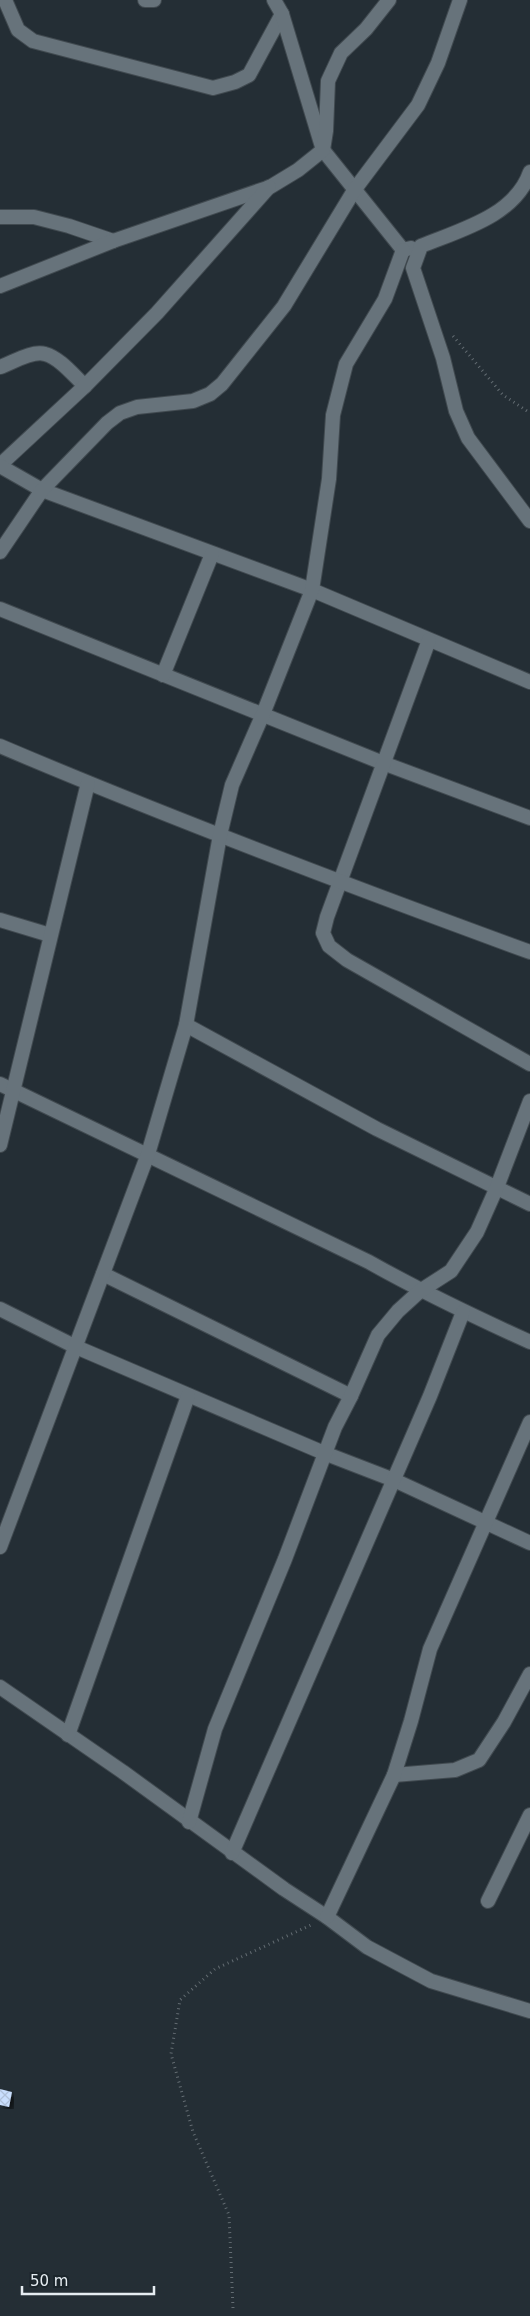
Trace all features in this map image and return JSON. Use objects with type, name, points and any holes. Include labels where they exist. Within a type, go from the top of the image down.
[{"type":"street","points":[[5,0],[18,30],[33,41],[213,88],[235,82],[249,75],[282,14]]},
{"type":"street","points":[[145,0],[154,0]]},
{"type":"street","points":[[274,0],[282,14],[323,150],[404,250]]},
{"type":"street","points":[[0,286],[113,242],[270,187],[298,170],[323,150],[326,131],[328,81],[341,53],[366,29],[389,0]]},
{"type":"street","points":[[0,552],[42,490],[107,423],[120,413],[137,407],[193,401],[210,394],[222,384],[284,306],[355,189],[418,105],[438,63],[460,0]]},
{"type":"street","points":[[404,250],[421,246],[491,217],[525,186],[530,172]]},
{"type":"street","points":[[270,187],[157,313],[85,386],[0,465],[42,490],[312,590],[530,682]]},
{"type":"street","points":[[0,217],[34,217],[69,226],[113,242]]},
{"type":"street","points":[[421,246],[413,268],[443,358],[456,411],[468,438],[530,521]]},
{"type":"street","points":[[0,1547],[148,1154],[186,1025],[220,835],[232,785],[263,714],[312,590],[329,479],[333,415],[346,364],[385,299],[404,250]]},
{"type":"street","points":[[0,367],[32,355],[44,354],[58,362],[85,386]]},
{"type":"street","points":[[163,674],[212,554]]},
{"type":"street","points":[[0,609],[383,764],[530,818]]},
{"type":"street","points":[[429,640],[339,882],[323,933],[329,946],[347,960],[530,1064]]},
{"type":"street","points":[[0,746],[88,783],[339,882],[530,952]]},
{"type":"street","points":[[0,1145],[88,783]]},
{"type":"street","points":[[0,920],[50,935]]},
{"type":"street","points":[[186,1025],[377,1129],[530,1204]]},
{"type":"street","points":[[0,1084],[369,1262],[420,1291],[463,1312],[530,1342]]},
{"type":"street","points":[[190,1822],[215,1728],[285,1559],[324,1453],[378,1335],[398,1311],[420,1291],[451,1271],[476,1232],[497,1187],[530,1101]]},
{"type":"street","points":[[103,1274],[351,1396]]},
{"type":"street","points":[[0,1309],[76,1347],[324,1453],[394,1480],[530,1543]]},
{"type":"street","points":[[232,1853],[394,1480],[463,1312]]},
{"type":"street","points":[[68,1735],[188,1396]]},
{"type":"street","points":[[327,1917],[394,1775],[430,1648],[530,1422]]},
{"type":"street","points":[[394,1775],[455,1770],[479,1760],[504,1722],[530,1674]]},
{"type":"street","points":[[0,1687],[123,1772],[232,1853],[327,1917],[367,1947],[431,1981],[530,2011]]},
{"type":"street","points":[[488,1901],[530,1815]]},
{"type":"path","points":[[448,330],[503,395],[530,413]]},
{"type":"path","points":[[233,2308],[229,2215],[193,2132],[171,2054],[180,2000],[215,1969],[327,1917]]},
{"type":"building","points":[[0,2089],[12,2092],[9,2107],[0,2105]]}]
